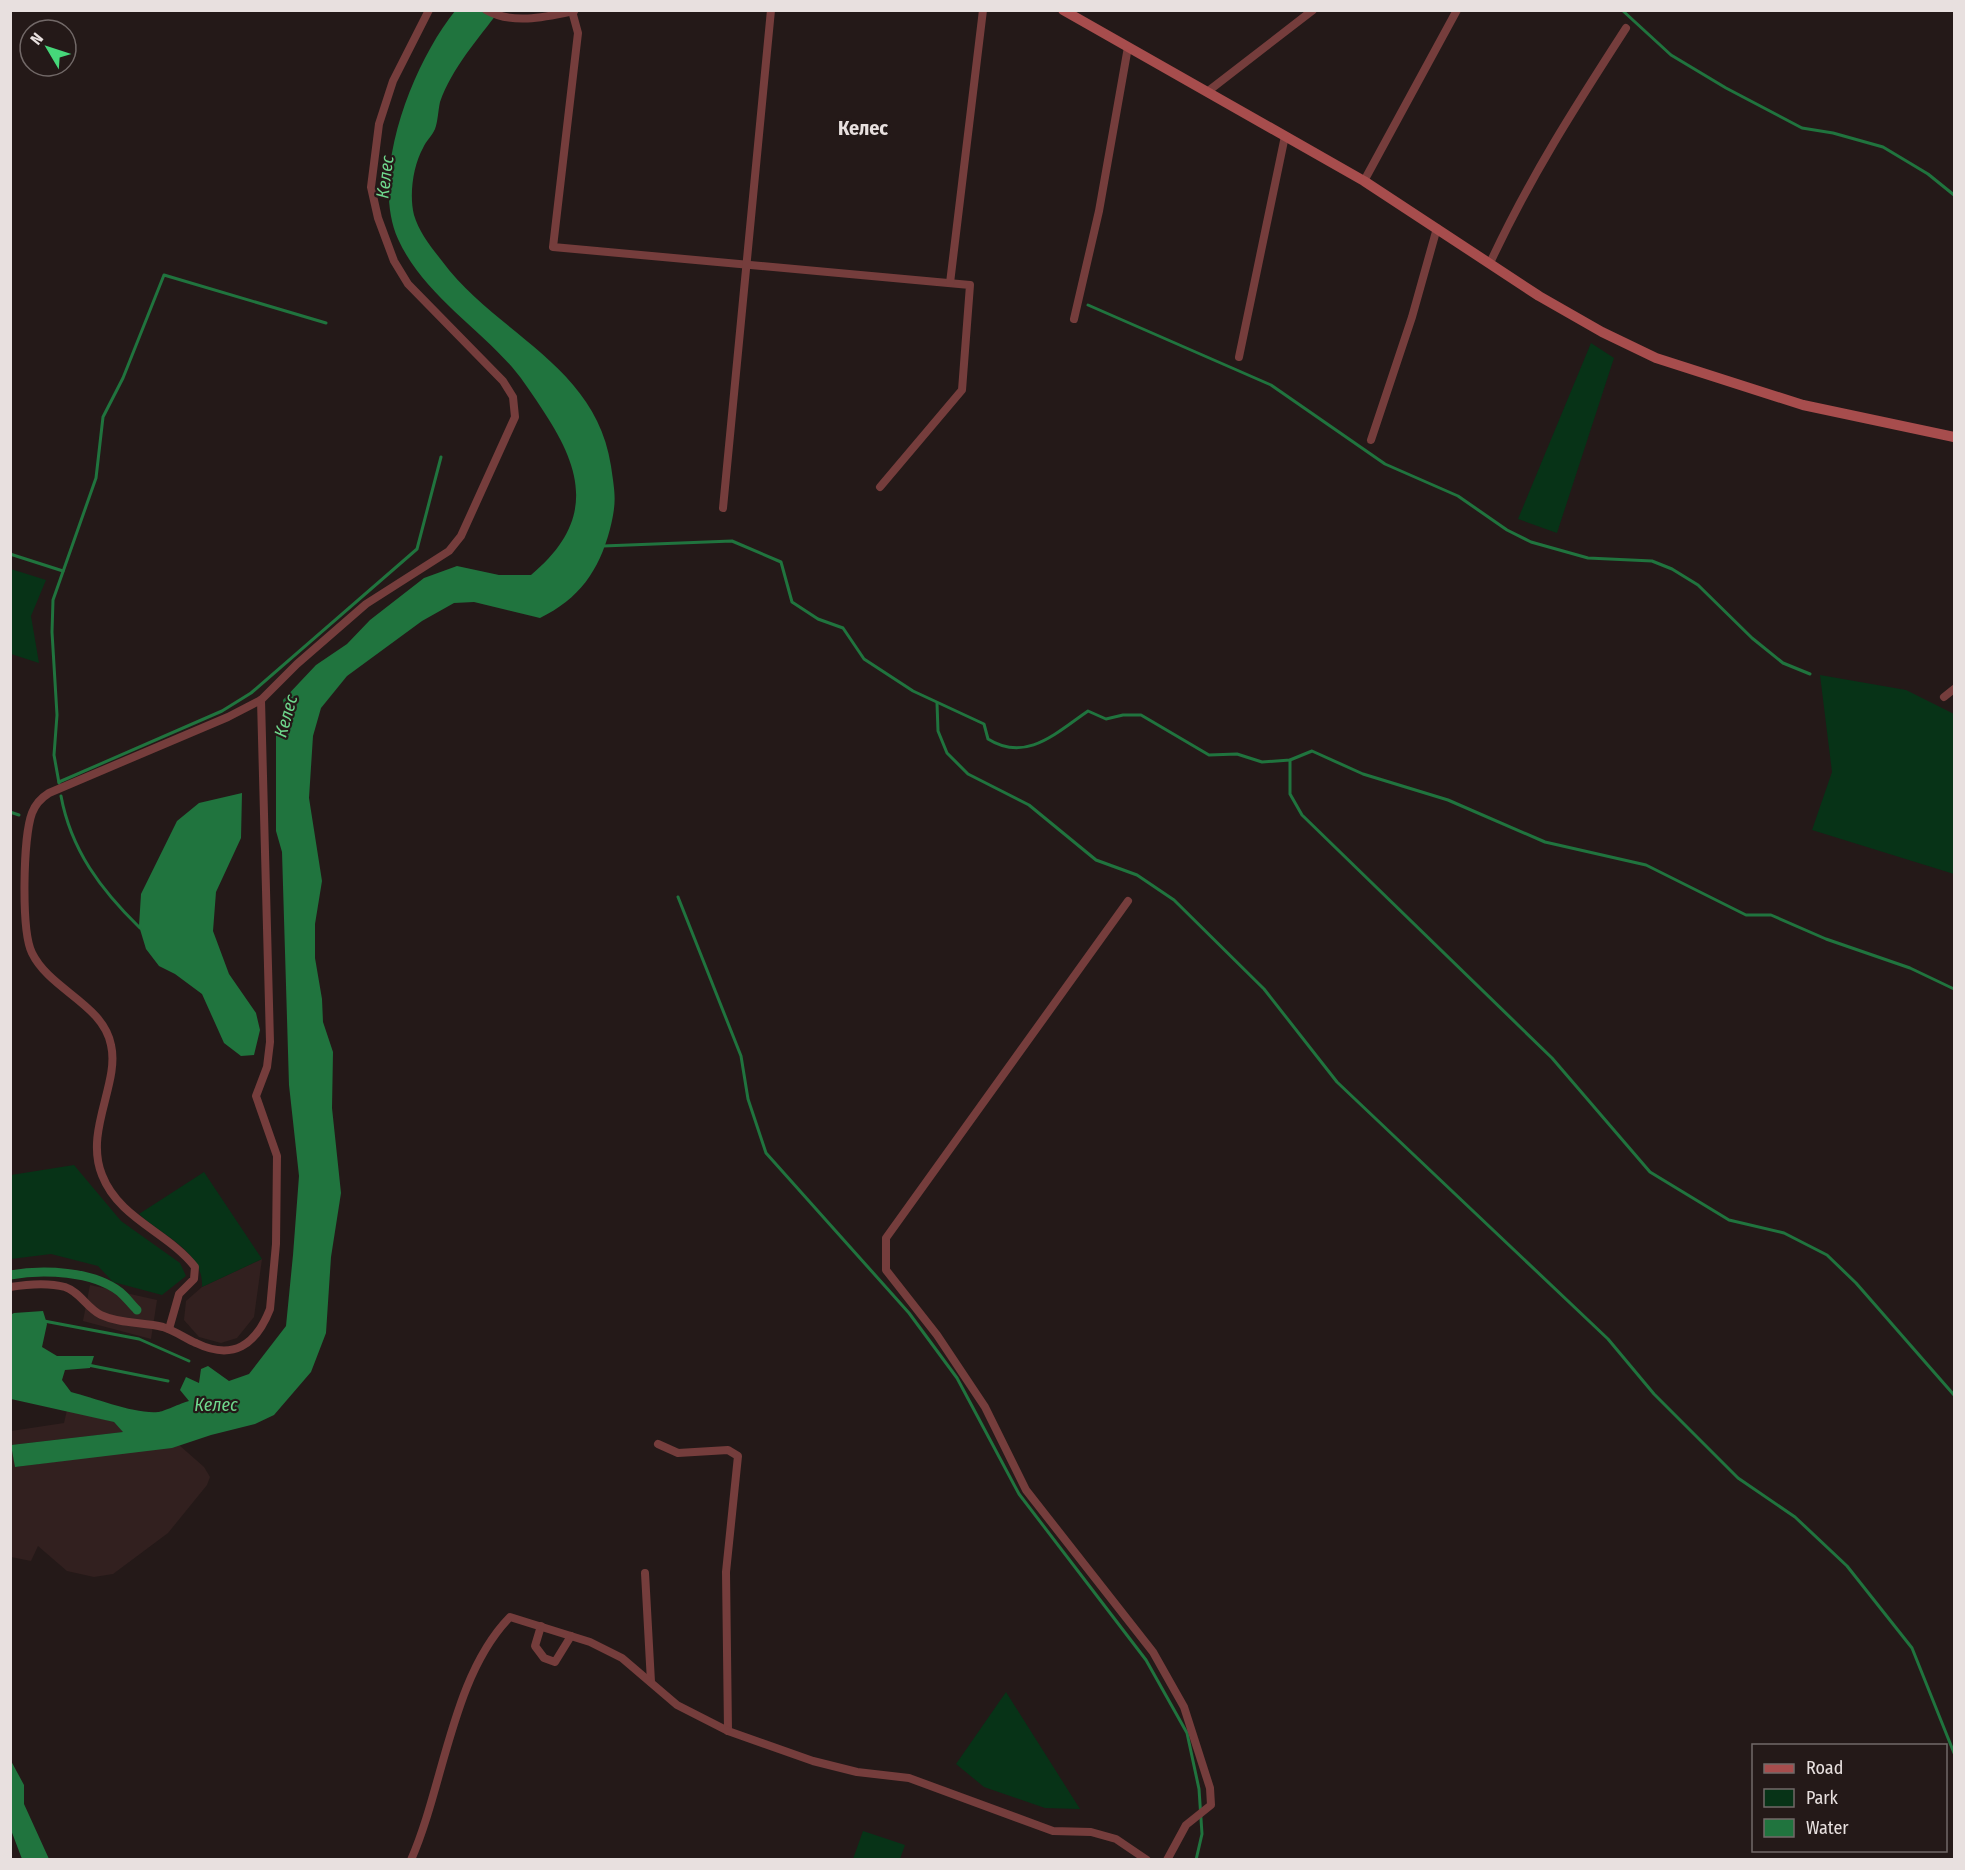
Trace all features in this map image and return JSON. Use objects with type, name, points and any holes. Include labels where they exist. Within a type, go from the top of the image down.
[{"type":"main road","points":[[1064,10],[1364,181],[1602,332],[1656,358],[1803,405],[1954,437]]},
{"type":"street","points":[[169,1329],[179,1294],[194,1280],[195,1267],[184,1254],[136,1219],[112,1193],[102,1174],[97,1140],[112,1047],[109,1034],[95,1016],[61,987],[32,954],[26,921],[26,845],[32,811],[49,793],[122,763],[261,700],[297,663],[366,603],[449,551],[461,536],[515,417],[513,397],[503,381],[408,284],[382,229],[371,187],[379,124],[393,81],[429,10]]},
{"type":"street","points":[[486,10],[499,18],[536,18],[574,11],[578,33],[553,247],[970,285],[962,390],[879,487]]},
{"type":"street","points":[[723,508],[771,10]]},
{"type":"street","points":[[950,283],[982,10]]},
{"type":"street","points":[[1207,92],[1313,10]]},
{"type":"street","points":[[1364,181],[1457,10]]},
{"type":"street","points":[[1490,263],[1518,203],[1555,137],[1626,28]]},
{"type":"street","points":[[1074,319],[1099,211],[1128,47]]},
{"type":"street","points":[[1239,357],[1285,136]]},
{"type":"street","points":[[1371,440],[1412,317],[1437,228]]},
{"type":"street","points":[[1944,697],[1954,689]]},
{"type":"street","points":[[10,1287],[28,1284],[63,1286],[80,1296],[100,1314],[169,1329],[199,1345],[231,1351],[244,1346],[258,1334],[270,1309],[276,1244],[277,1156],[256,1096],[267,1068],[270,1042],[261,700]]},
{"type":"street","points":[[1128,901],[886,1238],[886,1270],[937,1335],[986,1407],[1026,1490],[1153,1652],[1184,1707],[1210,1788],[1211,1805],[1186,1825],[1167,1860]]},
{"type":"street","points":[[658,1444],[678,1453],[728,1450],[738,1456],[726,1572],[728,1731]]},
{"type":"street","points":[[645,1573],[651,1682]]},
{"type":"street","points":[[411,1860],[474,1673],[493,1634],[510,1617],[571,1636],[622,1658],[677,1705],[728,1731],[813,1761],[857,1772],[909,1778],[1053,1831],[1091,1832],[1116,1839],[1147,1860]]},
{"type":"street","points":[[541,1626],[536,1646],[544,1658],[555,1662],[571,1636]]},
{"type":"shaded area","points":[[262,1259],[254,1317],[237,1338],[221,1343],[199,1337],[184,1320],[186,1301],[202,1287]]},
{"type":"shaded area","points":[[90,1285],[157,1300],[151,1339],[83,1321]]},
{"type":"shaded area","points":[[67,1410],[114,1422],[124,1432],[11,1445],[11,1431],[64,1423]]},
{"type":"shaded area","points":[[11,1445],[16,1467],[179,1445],[204,1467],[210,1477],[207,1485],[168,1533],[113,1574],[94,1577],[67,1571],[38,1546],[31,1561],[11,1557]]},
{"type":"green space","points":[[1591,343],[1614,358],[1557,533],[1518,519]]},
{"type":"green space","points":[[11,569],[46,580],[31,616],[39,663],[11,654]]},
{"type":"green space","points":[[1820,675],[1906,690],[1954,714],[1954,874],[1812,830],[1832,772]]},
{"type":"green space","points":[[74,1165],[121,1221],[180,1263],[186,1276],[162,1295],[113,1282],[98,1266],[51,1254],[11,1259],[11,1175]]},
{"type":"green space","points":[[204,1172],[262,1259],[202,1287],[201,1274],[189,1254],[139,1214]]},
{"type":"green space","points":[[1006,1692],[1080,1809],[1045,1808],[984,1787],[956,1764]]},
{"type":"green space","points":[[863,1831],[905,1845],[900,1859],[853,1859]]},
{"type":"water","name":"Келес","points":[[455,11],[499,11],[466,54],[445,89],[435,129],[423,148],[414,172],[412,199],[414,215],[430,245],[464,287],[542,353],[586,402],[602,431],[611,466],[615,498],[610,529],[600,558],[586,582],[566,602],[554,610],[540,618],[474,602],[454,603],[422,621],[347,676],[321,708],[313,736],[309,798],[322,881],[315,924],[315,958],[322,999],[323,1022],[333,1052],[332,1108],[341,1193],[331,1257],[326,1333],[311,1372],[274,1415],[255,1424],[172,1448],[15,1467],[11,1445],[123,1432],[114,1422],[11,1399],[10,1315],[43,1311],[47,1324],[42,1347],[57,1356],[94,1356],[90,1368],[65,1370],[62,1380],[71,1392],[148,1412],[160,1412],[189,1401],[180,1390],[186,1377],[199,1383],[201,1369],[208,1366],[229,1381],[249,1374],[286,1326],[299,1176],[289,1085],[282,852],[276,831],[276,736],[285,711],[283,700],[316,665],[347,644],[370,620],[424,578],[457,566],[499,575],[531,575],[551,556],[565,536],[573,517],[576,497],[574,477],[568,456],[558,435],[512,367],[435,292],[408,258],[398,239],[390,213],[389,183],[392,152],[400,120],[424,59]]},
{"type":"water","points":[[242,793],[241,838],[216,892],[213,931],[229,974],[256,1013],[260,1030],[254,1055],[241,1056],[224,1043],[202,994],[175,974],[159,966],[146,949],[139,926],[141,894],[177,821],[199,803]]},
{"type":"water","points":[[10,1759],[24,1785],[24,1804],[49,1859],[22,1859],[11,1830]]},
{"type":"waterway","points":[[1622,10],[1671,55],[1726,88],[1802,128],[1833,133],[1883,147],[1928,174],[1954,195]]},
{"type":"waterway","points":[[59,783],[54,755],[57,715],[52,632],[53,600],[96,478],[103,417],[123,378],[164,275],[326,323]]},
{"type":"waterway","points":[[1088,305],[1271,385],[1385,464],[1458,496],[1507,530],[1531,542],[1588,558],[1652,561],[1672,569],[1698,585],[1752,638],[1783,663],[1810,674]]},
{"type":"waterway","points":[[59,782],[222,711],[251,693],[417,549],[441,457]]},
{"type":"waterway","points":[[603,546],[732,541],[781,562],[792,602],[818,619],[843,628],[864,659],[913,691],[984,724],[988,739],[1002,746],[1015,748],[1040,742],[1088,711],[1106,719],[1123,715],[1141,715],[1209,755],[1237,754],[1262,762],[1290,760],[1312,751],[1363,774],[1448,800],[1545,842],[1646,865],[1746,915],[1771,915],[1826,939],[1910,968],[1954,989]]},
{"type":"waterway","points":[[10,554],[63,571]]},
{"type":"waterway","points":[[937,703],[938,731],[947,753],[968,774],[1029,805],[1096,860],[1137,875],[1174,900],[1264,989],[1337,1082],[1608,1339],[1654,1394],[1738,1478],[1795,1517],[1847,1566],[1912,1648],[1954,1753]]},
{"type":"waterway","points":[[1290,760],[1290,794],[1302,815],[1552,1058],[1650,1172],[1729,1220],[1784,1233],[1827,1255],[1856,1283],[1954,1395]]},
{"type":"waterway","points":[[61,796],[72,834],[90,868],[113,899],[140,928]]},
{"type":"waterway","points":[[10,812],[19,815]]},
{"type":"waterway","points":[[678,897],[741,1056],[748,1099],[766,1153],[909,1313],[957,1378],[1019,1494],[1146,1660],[1187,1733],[1199,1789],[1202,1834],[1196,1860]]},
{"type":"waterway","points":[[10,1275],[52,1272],[82,1276],[109,1285],[120,1292],[137,1310]]},
{"type":"waterway","points":[[44,1321],[139,1339],[189,1361]]},
{"type":"waterway","points":[[88,1365],[168,1381]]},
{"type":"district","name":"Келес","points":[[863,128]]}]
